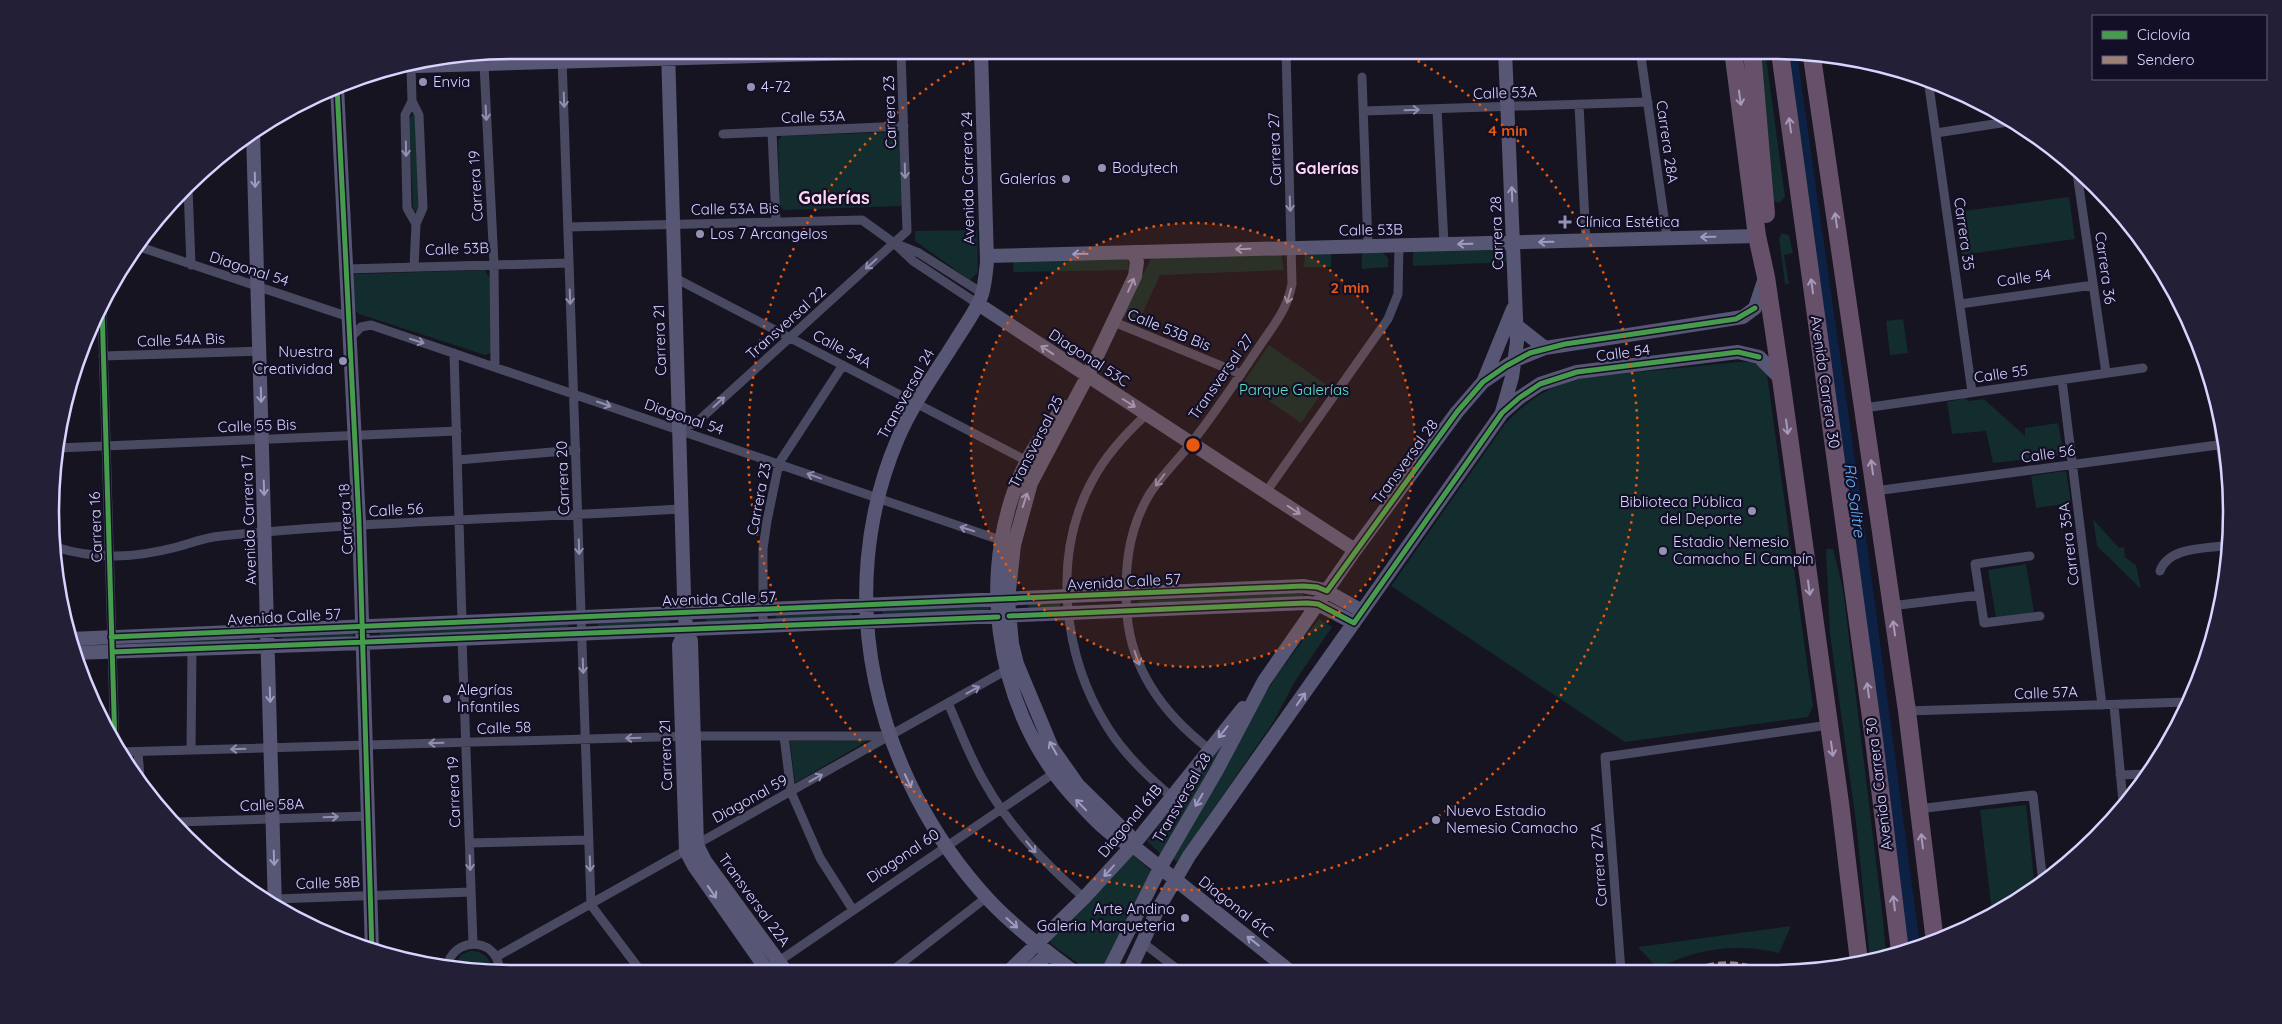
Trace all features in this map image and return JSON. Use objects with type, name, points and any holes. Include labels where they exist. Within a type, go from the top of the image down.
[{"type":"highway","points":[[1735,59],[1757,236],[1766,277],[1829,725],[1858,957]]},
{"type":"highway","points":[[1753,59],[1767,230],[1766,277]]},
{"type":"highway","name":"Avenida Carrera 30","points":[[1781,59],[1874,740],[1899,946]]},
{"type":"highway","points":[[1813,61],[1864,408],[1906,711],[1934,934]]},
{"type":"main road","points":[[435,65],[484,64],[523,59]]},
{"type":"main road","name":"Carrera 21","points":[[668,59],[686,630],[679,645],[688,736],[692,848]]},
{"type":"main road","name":"Avenida Carrera 24","points":[[980,298],[987,256],[982,59]]},
{"type":"main road","name":"Carrera 28","points":[[1502,413],[1515,360],[1517,326],[1505,59]]},
{"type":"main road","name":"Carrera 18","points":[[337,94],[364,643],[372,943]]},
{"type":"main road","name":"Avenida Carrera 17","points":[[253,140],[275,899]]},
{"type":"main road","name":"Calle 53B","points":[[987,256],[1757,236]]},
{"type":"main road","name":"Transversal 25","points":[[1133,252],[1137,262],[1137,270],[1114,322],[1087,377],[1048,427],[1033,464],[1024,503],[1008,543],[1003,600],[1012,667],[1043,730],[1059,770],[1129,835],[1133,845],[1160,868]]},
{"type":"main road","name":"Calle 54","points":[[1515,360],[1545,348],[1743,317],[1755,308],[1766,277]]},
{"type":"main road","name":"Diagonal 53C","points":[[980,298],[1087,377],[1355,550]]},
{"type":"main road","name":"Transversal 24","points":[[980,298],[916,404],[892,452],[877,500],[868,545],[866,622],[874,680],[889,736],[913,793],[946,847],[987,898],[1065,965]]},
{"type":"main road","points":[[1484,382],[1505,333],[1516,299]]},
{"type":"main road","points":[[1517,326],[1545,348]]},
{"type":"main road","name":"Calle 54","points":[[1502,413],[1529,391],[1559,376],[1642,362],[1744,353],[1759,357],[1781,379]]},
{"type":"main road","name":"Transversal 28","points":[[1160,868],[1217,770],[1264,681],[1355,550],[1450,422],[1484,382],[1515,360]]},
{"type":"main road","points":[[1131,965],[1174,879],[1502,413]]},
{"type":"main road","name":"Avenida Calle 57","points":[[77,639],[1304,586],[1317,587],[1327,591],[1362,611]]},
{"type":"main road","name":"Avenida Calle 57","points":[[81,653],[268,647],[1318,604],[1354,623]]},
{"type":"main road","name":"Diagonal 61B","points":[[1033,965],[1084,898],[1133,845],[1264,681]]},
{"type":"main road","name":"Transversal 22A","points":[[692,848],[705,861],[781,965]]},
{"type":"main road","name":"Transversal 22A","points":[[692,848],[694,866],[760,965]]},
{"type":"main road","points":[[1112,965],[1160,868]]},
{"type":"main road","name":"Diagonal 61C","points":[[1160,868],[1282,965]]},
{"type":"main road","name":"Diagonal 61B","points":[[1019,965],[1044,949]]},
{"type":"street","name":"Carrera 20","points":[[562,59],[591,905]]},
{"type":"street","name":"Carrera 23","points":[[901,59],[907,231]]},
{"type":"street","name":"Carrera 27","points":[[1286,59],[1292,248]]},
{"type":"street","name":"Carrera 28A","points":[[1641,59],[1667,238]]},
{"type":"street","name":"Carrera 19","points":[[484,64],[494,264],[495,367]]},
{"type":"street","points":[[410,70],[412,101],[419,115],[423,208],[416,224],[414,267]]},
{"type":"street","points":[[1362,77],[1368,246]]},
{"type":"street","name":"Carrera 35","points":[[1929,88],[1972,392]]},
{"type":"street","points":[[412,101],[405,115],[406,208],[416,224]]},
{"type":"street","name":"Calle 53A","points":[[1364,111],[1648,102]]},
{"type":"street","points":[[1579,105],[1586,241]]},
{"type":"street","points":[[1437,109],[1444,244]]},
{"type":"street","points":[[1936,133],[2003,123]]},
{"type":"street","name":"Calle 53A","points":[[722,134],[904,126]]},
{"type":"street","points":[[772,132],[776,222]]},
{"type":"street","name":"Carrera 36","points":[[2078,180],[2106,373]]},
{"type":"street","points":[[188,196],[191,265]]},
{"type":"street","name":"Calle 53A Bis","points":[[568,226],[862,220],[894,243]]},
{"type":"street","name":"Transversal 22","points":[[679,430],[697,422],[907,231]]},
{"type":"street","name":"Diagonal 53C","points":[[894,243],[913,261],[980,298]]},
{"type":"street","points":[[1266,492],[1388,319],[1398,294],[1399,245]]},
{"type":"street","name":"Transversal 27","points":[[1210,749],[1187,732],[1167,712],[1151,688],[1138,663],[1130,636],[1127,611],[1126,559],[1134,526],[1149,495],[1191,443],[1284,312],[1292,284],[1292,248]]},
{"type":"street","name":"Diagonal 54","points":[[143,249],[349,317]]},
{"type":"street","name":"Calle 53B","points":[[346,269],[569,263]]},
{"type":"street","name":"Calle 54A","points":[[675,278],[1033,464]]},
{"type":"street","name":"Calle 54","points":[[1960,304],[2093,285]]},
{"type":"street","name":"Carrera 16","points":[[102,320],[114,730]]},
{"type":"street","name":"Calle 53B Bis","points":[[1114,322],[1241,374]]},
{"type":"street","name":"Diagonal 54","points":[[350,338],[361,327],[371,325],[779,464],[877,500],[1008,543]]},
{"type":"street","name":"Calle 54A Bis","points":[[104,356],[260,351]]},
{"type":"street","points":[[454,353],[462,622]]},
{"type":"street","name":"Carrera 23","points":[[763,627],[762,610],[766,530],[779,464],[844,365]]},
{"type":"street","name":"Calle 55","points":[[1864,408],[2143,368]]},
{"type":"street","name":"Carrera 35A","points":[[2062,380],[2074,464],[2102,706]]},
{"type":"street","points":[[1147,414],[1125,434],[1106,457],[1083,500],[1071,538],[1067,567],[1067,597],[1073,642],[1081,672],[1104,722],[1126,754],[1148,777],[1172,797]]},
{"type":"street","name":"Calle 55 Bis","points":[[64,448],[457,431]]},
{"type":"street","name":"Calle 56","points":[[1875,491],[2218,445]]},
{"type":"street","points":[[458,460],[576,450]]},
{"type":"street","name":"Calle 56","points":[[61,548],[109,558],[146,555],[219,536],[359,526],[681,509]]},
{"type":"street","points":[[2160,571],[2163,562],[2171,555],[2222,546]]},
{"type":"street","points":[[2030,556],[1976,564],[1984,623],[2040,616]]},
{"type":"street","points":[[1891,606],[1980,595]]},
{"type":"street","name":"Carrera 19","points":[[462,639],[474,944]]},
{"type":"street","points":[[191,750],[192,649]]},
{"type":"street","name":"Diagonal 59","points":[[496,957],[1012,667]]},
{"type":"street","name":"Calle 57A","points":[[1906,711],[2181,702]]},
{"type":"street","points":[[948,703],[975,764],[1001,809],[1038,856],[1084,898]]},
{"type":"street","points":[[2114,705],[2122,797]]},
{"type":"street","name":"Carrera 27A","points":[[1621,965],[1605,757],[1829,725]]},
{"type":"street","name":"Calle 58","points":[[127,752],[688,736],[889,736]]},
{"type":"street","points":[[784,736],[790,792],[820,858],[853,910]]},
{"type":"street","points":[[138,752],[139,770]]},
{"type":"street","name":"Diagonal 60","points":[[773,965],[1059,770]]},
{"type":"street","points":[[2120,775],[2140,774]]},
{"type":"street","points":[[1918,809],[2033,795],[2042,875]]},
{"type":"street","name":"Calle 58A","points":[[182,822],[368,816]]},
{"type":"street","points":[[470,843],[589,840]]},
{"type":"street","name":"Calle 58B","points":[[282,903],[370,896],[472,892]]},
{"type":"street","points":[[899,965],[987,898]]},
{"type":"street","points":[[591,905],[635,965]]},
{"type":"street","points":[[1142,942],[1172,965]]},
{"type":"street","points":[[450,961],[457,950],[474,944],[487,947],[496,957],[498,965]]},
{"type":"green space","points":[[1762,59],[1766,59],[1785,197],[1779,203],[1773,201]]},
{"type":"green space","points":[[412,115],[415,116],[419,209],[416,212],[413,208],[409,119]]},
{"type":"green space","points":[[896,132],[902,138],[904,203],[901,206],[784,210],[780,206],[778,141],[782,136]]},
{"type":"green space","points":[[2069,197],[2075,239],[1962,255],[1956,212]]},
{"type":"green space","points":[[977,230],[978,272],[970,280],[915,241],[915,231]]},
{"type":"green space","points":[[1782,233],[1789,235],[1793,253],[1784,255],[1789,284],[1785,284],[1779,238]]},
{"type":"green space","points":[[1508,247],[1511,262],[1413,266],[1413,251]]},
{"type":"green space","points":[[1362,252],[1382,252],[1388,258],[1388,267],[1362,269]]},
{"type":"green space","points":[[1305,253],[1331,253],[1331,267],[1304,267]]},
{"type":"green space","points":[[1281,254],[1284,270],[1160,275],[1138,323],[1122,316],[1152,257]]},
{"type":"green space","points":[[1128,257],[1129,270],[1013,272],[1014,260]]},
{"type":"green space","points":[[485,270],[491,281],[491,353],[485,355],[359,314],[351,307],[353,275]]},
{"type":"green space","points":[[1903,319],[1908,353],[1890,355],[1886,321]]},
{"type":"green space","name":"Parque Galerías","points":[[1269,345],[1327,385],[1301,423],[1243,383]]},
{"type":"green space","points":[[1739,362],[1760,362],[1767,375],[1813,706],[1808,717],[1625,742],[1391,586],[1505,424],[1539,395],[1580,378]]},
{"type":"green space","points":[[1965,398],[1968,401],[1984,399],[2025,436],[2025,428],[2058,423],[2064,455],[1993,463],[1986,431],[1952,434],[1947,402]]},
{"type":"green space","points":[[2066,471],[2071,503],[2036,508],[2031,476]]},
{"type":"green space","points":[[2093,519],[2119,548],[2124,547],[2125,557],[2136,565],[2141,589],[2097,546]]},
{"type":"green space","points":[[1826,549],[1833,549],[1843,589],[1883,919],[1886,950],[1870,954],[1856,822],[1830,634]]},
{"type":"green space","points":[[2026,564],[2034,612],[1996,618],[1988,570]]},
{"type":"green space","points":[[1303,593],[1303,597],[1138,605],[1138,601]]},
{"type":"green space","points":[[1060,603],[1060,608],[1029,609],[1028,604]]},
{"type":"green space","points":[[989,605],[989,611],[883,616],[882,610]]},
{"type":"green space","points":[[852,611],[852,617],[776,621],[776,615]]},
{"type":"green space","points":[[751,615],[751,622],[706,624],[706,617]]},
{"type":"green space","points":[[669,619],[669,628],[598,631],[598,621]]},
{"type":"green space","points":[[1319,619],[1332,627],[1295,681],[1274,721],[1177,862],[1172,858],[1252,714],[1279,672]]},
{"type":"green space","points":[[568,623],[569,629],[380,637],[379,631]]},
{"type":"green space","points":[[353,631],[353,638],[282,640],[281,634]]},
{"type":"green space","points":[[252,637],[252,641],[130,647],[130,643]]},
{"type":"green space","points":[[869,740],[795,783],[790,741]]},
{"type":"green space","points":[[1225,740],[1227,741],[1162,855],[1147,841]]},
{"type":"green space","points":[[2026,805],[2034,880],[1991,908],[1980,810]]},
{"type":"green space","points":[[1133,855],[1151,871],[1105,965],[1080,965],[1051,944],[1050,940],[1129,856]]},
{"type":"green space","points":[[1791,926],[1779,953],[1748,948],[1717,949],[1686,956],[1666,965],[1654,965],[1638,947]]},
{"type":"green space","points":[[470,951],[482,953],[491,964],[457,961],[461,955]]},
{"type":"water","name":"Río Salitre","points":[[1784,59],[1798,60],[1868,552],[1919,940],[1903,945]]},
{"type":"marked path","points":[[1711,965],[1720,963],[1745,965]]},
{"type":"cycle path","points":[[337,94],[359,522],[372,943]]},
{"type":"cycle path","points":[[111,637],[1303,586],[1317,587],[1327,591],[1457,412],[1483,382],[1506,366],[1530,353],[1565,344],[1736,319],[1755,308]]},
{"type":"cycle path","points":[[102,318],[115,730]]},
{"type":"cycle path","points":[[1009,616],[1307,603],[1318,604],[1354,623],[1502,413],[1519,398],[1540,384],[1577,372],[1738,352],[1759,357]]},
{"type":"cycle path","points":[[112,652],[998,617]]},
{"type":"place","name":"Envia","points":[[423,82]]},
{"type":"place","name":"4-72","points":[[751,87]]},
{"type":"place","name":"Bodytech","points":[[1102,168]]},
{"type":"place","name":"Galerías","points":[[1066,179]]},
{"type":"place","name":"Clínica Estética","points":[[1565,222]]},
{"type":"place","name":"Los 7 Arcangelos","points":[[700,234]]},
{"type":"place","name":"Nuestra Creatividad","points":[[343,361]]},
{"type":"place","name":"Biblioteca Pública del Deporte","points":[[1752,511]]},
{"type":"place","name":"Estadio Nemesio Camacho El Campín","points":[[1663,551]]},
{"type":"place","name":"Alegrías Infantiles","points":[[447,699]]},
{"type":"place","name":"Nuevo Estadio Nemesio Camacho","points":[[1436,820]]},
{"type":"place","name":"Arte Andino Galeria Marqueteria","points":[[1185,918]]},
{"type":"district","name":"Galerías","points":[[1327,168]]},
{"type":"district","name":"Galerías","points":[[834,198]]}]
